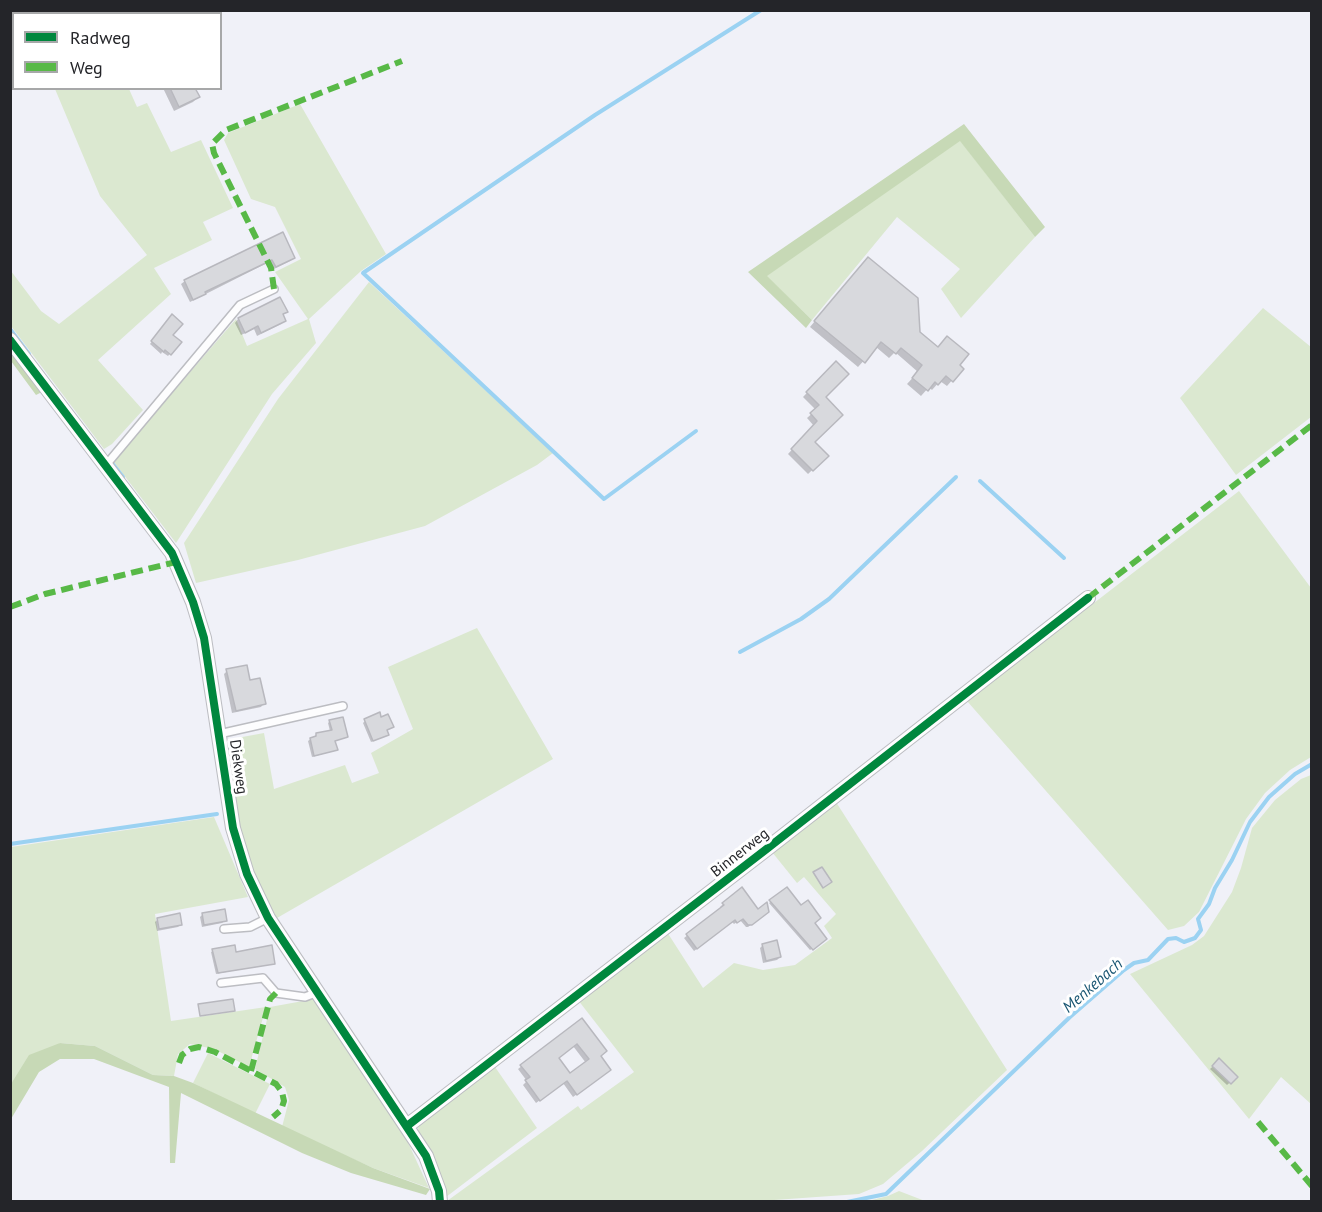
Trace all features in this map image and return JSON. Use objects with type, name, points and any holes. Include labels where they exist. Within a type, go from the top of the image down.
[{"type":"street","name":"Diekweg","points":[[10,340],[166,544],[176,562],[193,602],[204,638],[233,828],[247,874],[268,918],[426,1156],[439,1191],[440,1202]]},
{"type":"street","name":"Binnerweg","points":[[407,1126],[1088,598]]},
{"type":"lane","points":[[106,465],[240,305],[274,289]]},
{"type":"lane","points":[[219,734],[343,706]]},
{"type":"lane","points":[[224,929],[250,927],[268,918]]},
{"type":"lane","points":[[220,983],[263,978],[276,993],[305,997],[318,992]]},
{"type":"green space","points":[[71,10],[175,10],[176,12],[68,12]]},
{"type":"green space","points":[[55,90],[129,90],[137,107],[147,103],[171,152],[201,140],[233,208],[203,222],[212,240],[154,268],[171,294],[98,360],[143,410],[112,444],[104,449],[11,326],[11,271],[41,311],[59,324],[147,255],[100,196]]},
{"type":"green space","points":[[300,104],[386,254],[361,271],[309,319],[316,343],[272,394],[176,543],[113,461],[236,319],[247,346],[308,319],[275,272],[301,259],[275,207],[251,199],[224,140],[228,133]]},
{"type":"green space","points":[[964,124],[1045,227],[1035,237],[960,141],[767,276],[812,320],[806,328],[748,272]]},
{"type":"green space","points":[[960,140],[1035,237],[961,318],[941,289],[960,269],[897,217],[812,320],[766,276]]},
{"type":"green space","points":[[369,282],[553,453],[537,465],[425,526],[298,560],[196,583],[184,543],[278,399]]},
{"type":"green space","points":[[1263,308],[1311,347],[1311,417],[1236,475],[1180,398]]},
{"type":"green space","points":[[10,350],[42,392],[36,395],[11,361]]},
{"type":"green space","points":[[1239,491],[1311,588],[1311,757],[1290,770],[1265,793],[1246,819],[1199,912],[1184,926],[1168,930],[967,701]]},
{"type":"green space","points":[[477,628],[553,759],[277,918],[251,873],[238,827],[226,740],[264,733],[274,789],[345,765],[352,783],[379,773],[371,753],[413,729],[388,667]]},
{"type":"green space","points":[[1311,775],[1311,1104],[1281,1077],[1249,1119],[1130,974],[1192,945],[1204,936],[1232,892],[1252,828],[1275,800],[1301,779]]},
{"type":"green space","points":[[836,802],[1007,1070],[922,1151],[883,1184],[859,1194],[746,1202],[447,1201],[578,1106],[581,1110],[634,1072],[578,1000],[667,932],[703,988],[734,963],[763,970],[795,965],[832,938],[824,926],[836,914],[804,877],[797,883],[772,852]]},
{"type":"green space","points":[[214,817],[248,897],[155,914],[171,1021],[266,1007],[249,1067],[214,1049],[190,1044],[178,1054],[174,1076],[153,1075],[95,1046],[60,1043],[11,1084],[11,847]]},
{"type":"green space","points":[[314,999],[405,1136],[429,1188],[373,1168],[282,1127],[289,1100],[285,1087],[255,1069],[270,1007]]},
{"type":"green space","points":[[60,1043],[95,1046],[153,1075],[174,1076],[193,1083],[373,1168],[430,1189],[426,1195],[351,1173],[302,1153],[181,1093],[175,1163],[170,1163],[169,1087],[94,1059],[60,1059],[39,1072],[11,1119],[11,1084],[29,1055]]},
{"type":"green space","points":[[208,1053],[270,1084],[255,1114],[193,1083]]},
{"type":"green space","points":[[493,1064],[537,1128],[446,1197],[433,1160],[418,1131],[419,1120]]},
{"type":"green space","points":[[899,1191],[925,1201],[868,1201],[888,1196]]},
{"type":"building","points":[[171,90],[196,90],[200,97],[179,107]]},
{"type":"building","points":[[283,232],[295,258],[276,267],[272,260],[193,300],[184,280]]},
{"type":"building","points":[[868,257],[918,298],[920,332],[938,347],[947,336],[969,354],[960,365],[964,369],[953,382],[946,376],[938,385],[935,382],[928,391],[912,378],[922,365],[901,348],[896,354],[881,342],[865,363],[814,321]]},
{"type":"building","points":[[280,297],[288,312],[283,314],[286,321],[261,333],[258,326],[245,333],[238,318]]},
{"type":"building","points":[[172,314],[183,324],[173,335],[182,342],[171,355],[151,341]]},
{"type":"building","points":[[836,361],[849,374],[826,397],[843,415],[815,442],[829,456],[813,471],[791,449],[817,421],[810,413],[819,405],[806,392]]},
{"type":"building","points":[[247,665],[250,680],[260,678],[266,704],[236,711],[226,669]]},
{"type":"building","points":[[380,712],[381,717],[388,714],[394,727],[387,730],[389,735],[373,741],[364,719]]},
{"type":"building","points":[[343,717],[348,737],[335,741],[338,750],[314,756],[310,738],[316,736],[316,733],[332,730],[329,720]]},
{"type":"building","points":[[822,867],[832,882],[823,888],[813,872]]},
{"type":"building","points":[[742,887],[758,909],[767,902],[769,912],[752,925],[748,925],[743,919],[737,923],[735,920],[697,949],[686,934],[724,905],[722,903]]},
{"type":"building","points":[[787,887],[801,905],[808,900],[821,918],[815,923],[827,939],[813,950],[769,900]]},
{"type":"building","points":[[225,909],[227,921],[204,925],[202,913]]},
{"type":"building","points":[[180,913],[182,925],[159,929],[157,918]]},
{"type":"building","points":[[777,940],[781,957],[766,961],[762,944]]},
{"type":"building","points":[[235,945],[236,952],[272,945],[275,964],[218,973],[212,949]]},
{"type":"building","points":[[233,999],[235,1011],[200,1016],[198,1004]]},
{"type":"building","points":[[582,1018],[607,1051],[601,1056],[611,1070],[577,1095],[567,1081],[540,1101],[525,1080],[530,1077],[520,1065]],"holes":[[[577,1044],[589,1059],[570,1073],[559,1058]]]},
{"type":"building","points":[[1219,1058],[1238,1077],[1231,1084],[1212,1066]]},
{"type":"waterway","points":[[696,431],[604,499],[363,273],[595,115],[761,10]]},
{"type":"waterway","points":[[10,329],[29,354]]},
{"type":"waterway","points":[[112,463],[123,477]]},
{"type":"waterway","points":[[740,652],[801,619],[829,599],[956,477]]},
{"type":"waterway","points":[[980,481],[1064,558]]},
{"type":"waterway","name":"Menkebach","points":[[847,1202],[886,1194],[1070,1017],[1124,970],[1134,963],[1148,960],[1168,939],[1176,938],[1184,942],[1195,938],[1201,930],[1198,919],[1209,904],[1250,822],[1269,797],[1295,774],[1312,764]]},
{"type":"waterway","points":[[10,844],[217,814]]},
{"type":"marked path","points":[[274,289],[271,268],[214,153],[212,144],[226,130],[402,61]]},
{"type":"marked path","points":[[1088,598],[1312,425]]},
{"type":"marked path","points":[[10,607],[45,594],[176,562]]},
{"type":"marked path","points":[[251,1071],[270,999],[276,993]]},
{"type":"marked path","points":[[179,1063],[182,1055],[190,1049],[199,1047],[215,1052],[276,1084],[282,1092],[284,1101],[281,1110],[273,1117]]},
{"type":"marked path","points":[[1258,1122],[1312,1186]]},
{"type":"cycle path","points":[[10,340],[172,553],[193,602],[204,638],[233,828],[247,874],[268,918],[426,1156],[439,1191],[440,1202]]},
{"type":"cycle path","points":[[407,1126],[1088,598]]}]
